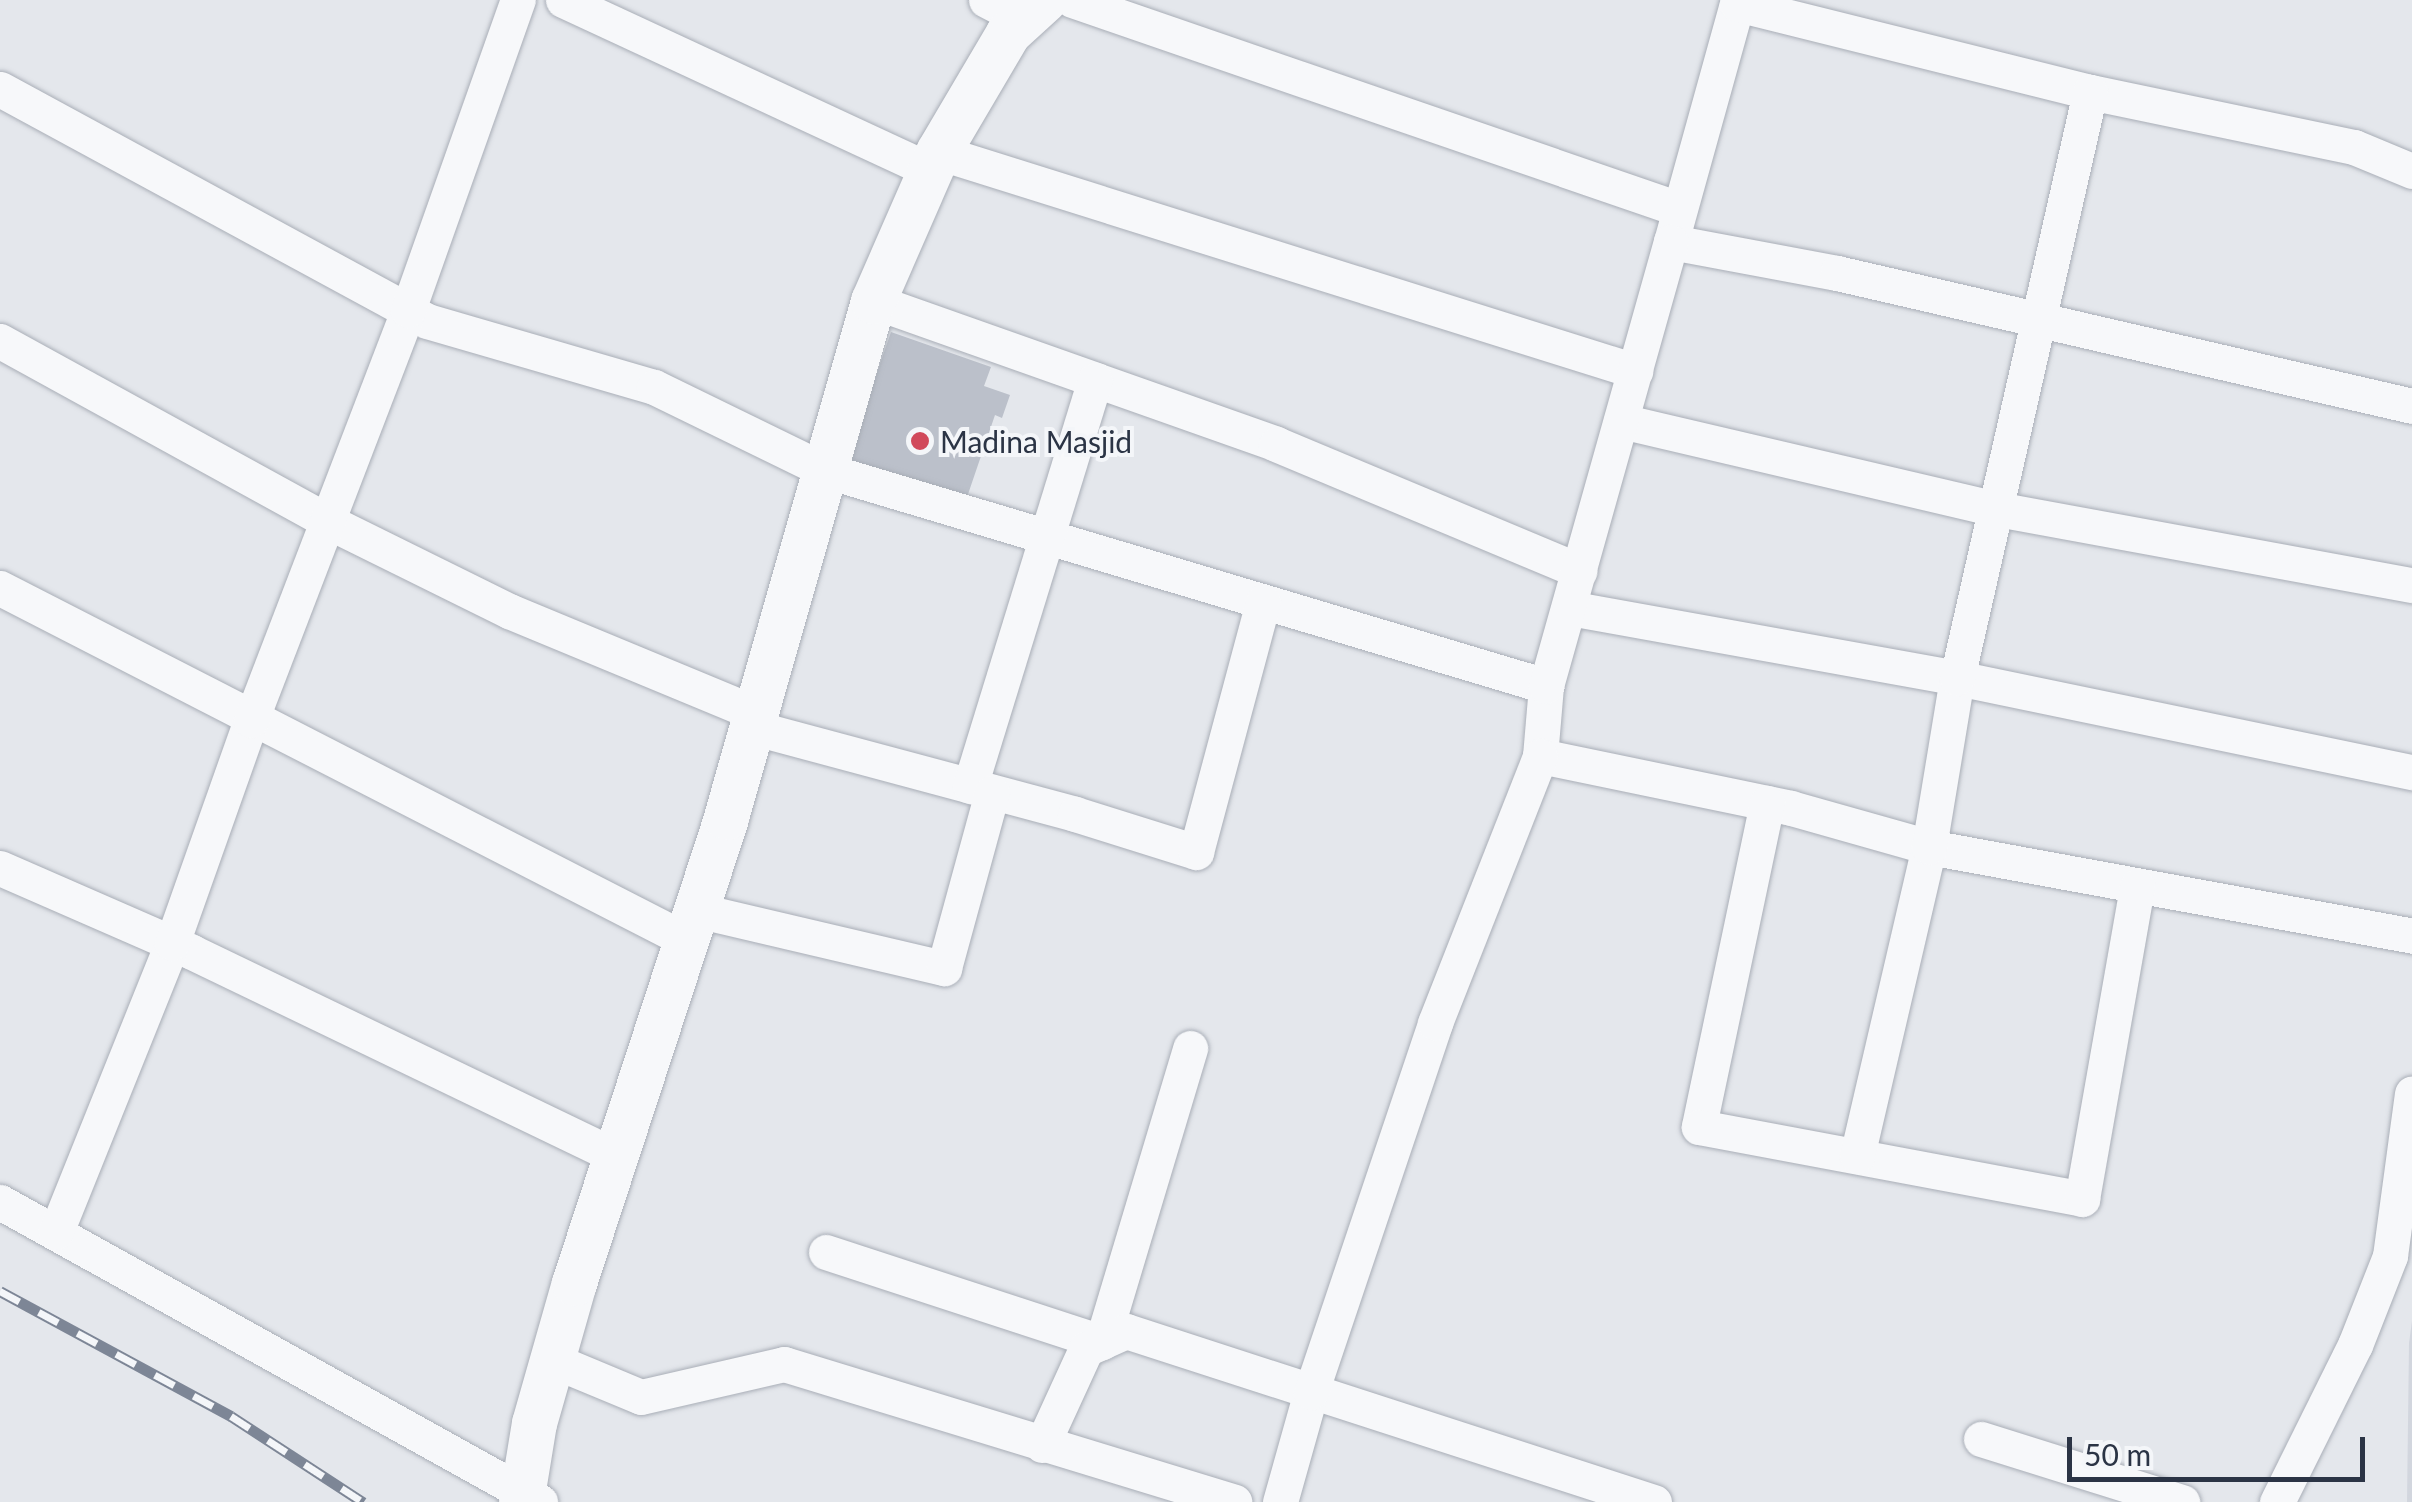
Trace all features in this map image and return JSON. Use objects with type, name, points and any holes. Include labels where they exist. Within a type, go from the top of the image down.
[{"type":"street","points":[[56,1232],[172,943],[251,720],[408,310],[518,0]]},
{"type":"street","points":[[563,0],[934,161],[1635,371]]},
{"type":"street","points":[[1072,0],[1675,225],[1837,273],[2412,406]]},
{"type":"street","points":[[1280,1502],[1312,1392],[1435,1022],[1540,756],[1546,686],[1738,2],[2090,92],[2354,147],[2412,172]]},
{"type":"street","points":[[0,1202],[528,1498],[552,1360],[691,925],[873,301],[934,161],[1008,32],[1018,6]]},
{"type":"street","points":[[0,89],[426,320],[654,387],[824,470],[1546,686]]},
{"type":"street","points":[[1857,1156],[1929,847],[1958,678],[2090,92]]},
{"type":"street","points":[[873,301],[1276,444],[1580,571]]},
{"type":"street","points":[[0,342],[328,521],[509,610],[753,720],[1196,852],[1263,602]]},
{"type":"street","points":[[0,588],[251,720],[691,925],[944,968],[981,789],[1044,536],[1095,380]]},
{"type":"street","points":[[1622,420],[1997,509],[2412,586]]},
{"type":"street","points":[[1569,608],[1958,678],[2412,772]]},
{"type":"street","points":[[1540,756],[1767,803],[1929,847],[2412,936]]},
{"type":"street","points":[[1767,803],[1699,1127],[2082,1199],[2137,886]]},
{"type":"street","points":[[0,868],[172,943],[615,1156]]},
{"type":"street","points":[[1102,1342],[1190,1048]]},
{"type":"street","points":[[2277,1502],[2354,1345],[2390,1256],[2412,1093]]},
{"type":"street","points":[[826,1252],[1102,1342]]},
{"type":"street","points":[[1042,1445],[1086,1350],[1126,1332],[1654,1502]]},
{"type":"street","points":[[552,1360],[641,1397],[784,1364],[1042,1445],[1123,1486],[1234,1502]]},
{"type":"street","points":[[1980,1439],[2182,1502]]},
{"type":"shaded area","points":[[2412,1321],[2412,1502],[2407,1502],[2409,1343]]},
{"type":"building","name":"Madina Masjid","points":[[891,332],[991,367],[984,386],[1010,395],[1002,418],[995,415],[964,506],[845,465]]},
{"type":"railway","points":[[0,1291],[231,1416],[363,1502]]},
{"type":"place","name":"Madina Masjid","points":[[920,441]]}]
